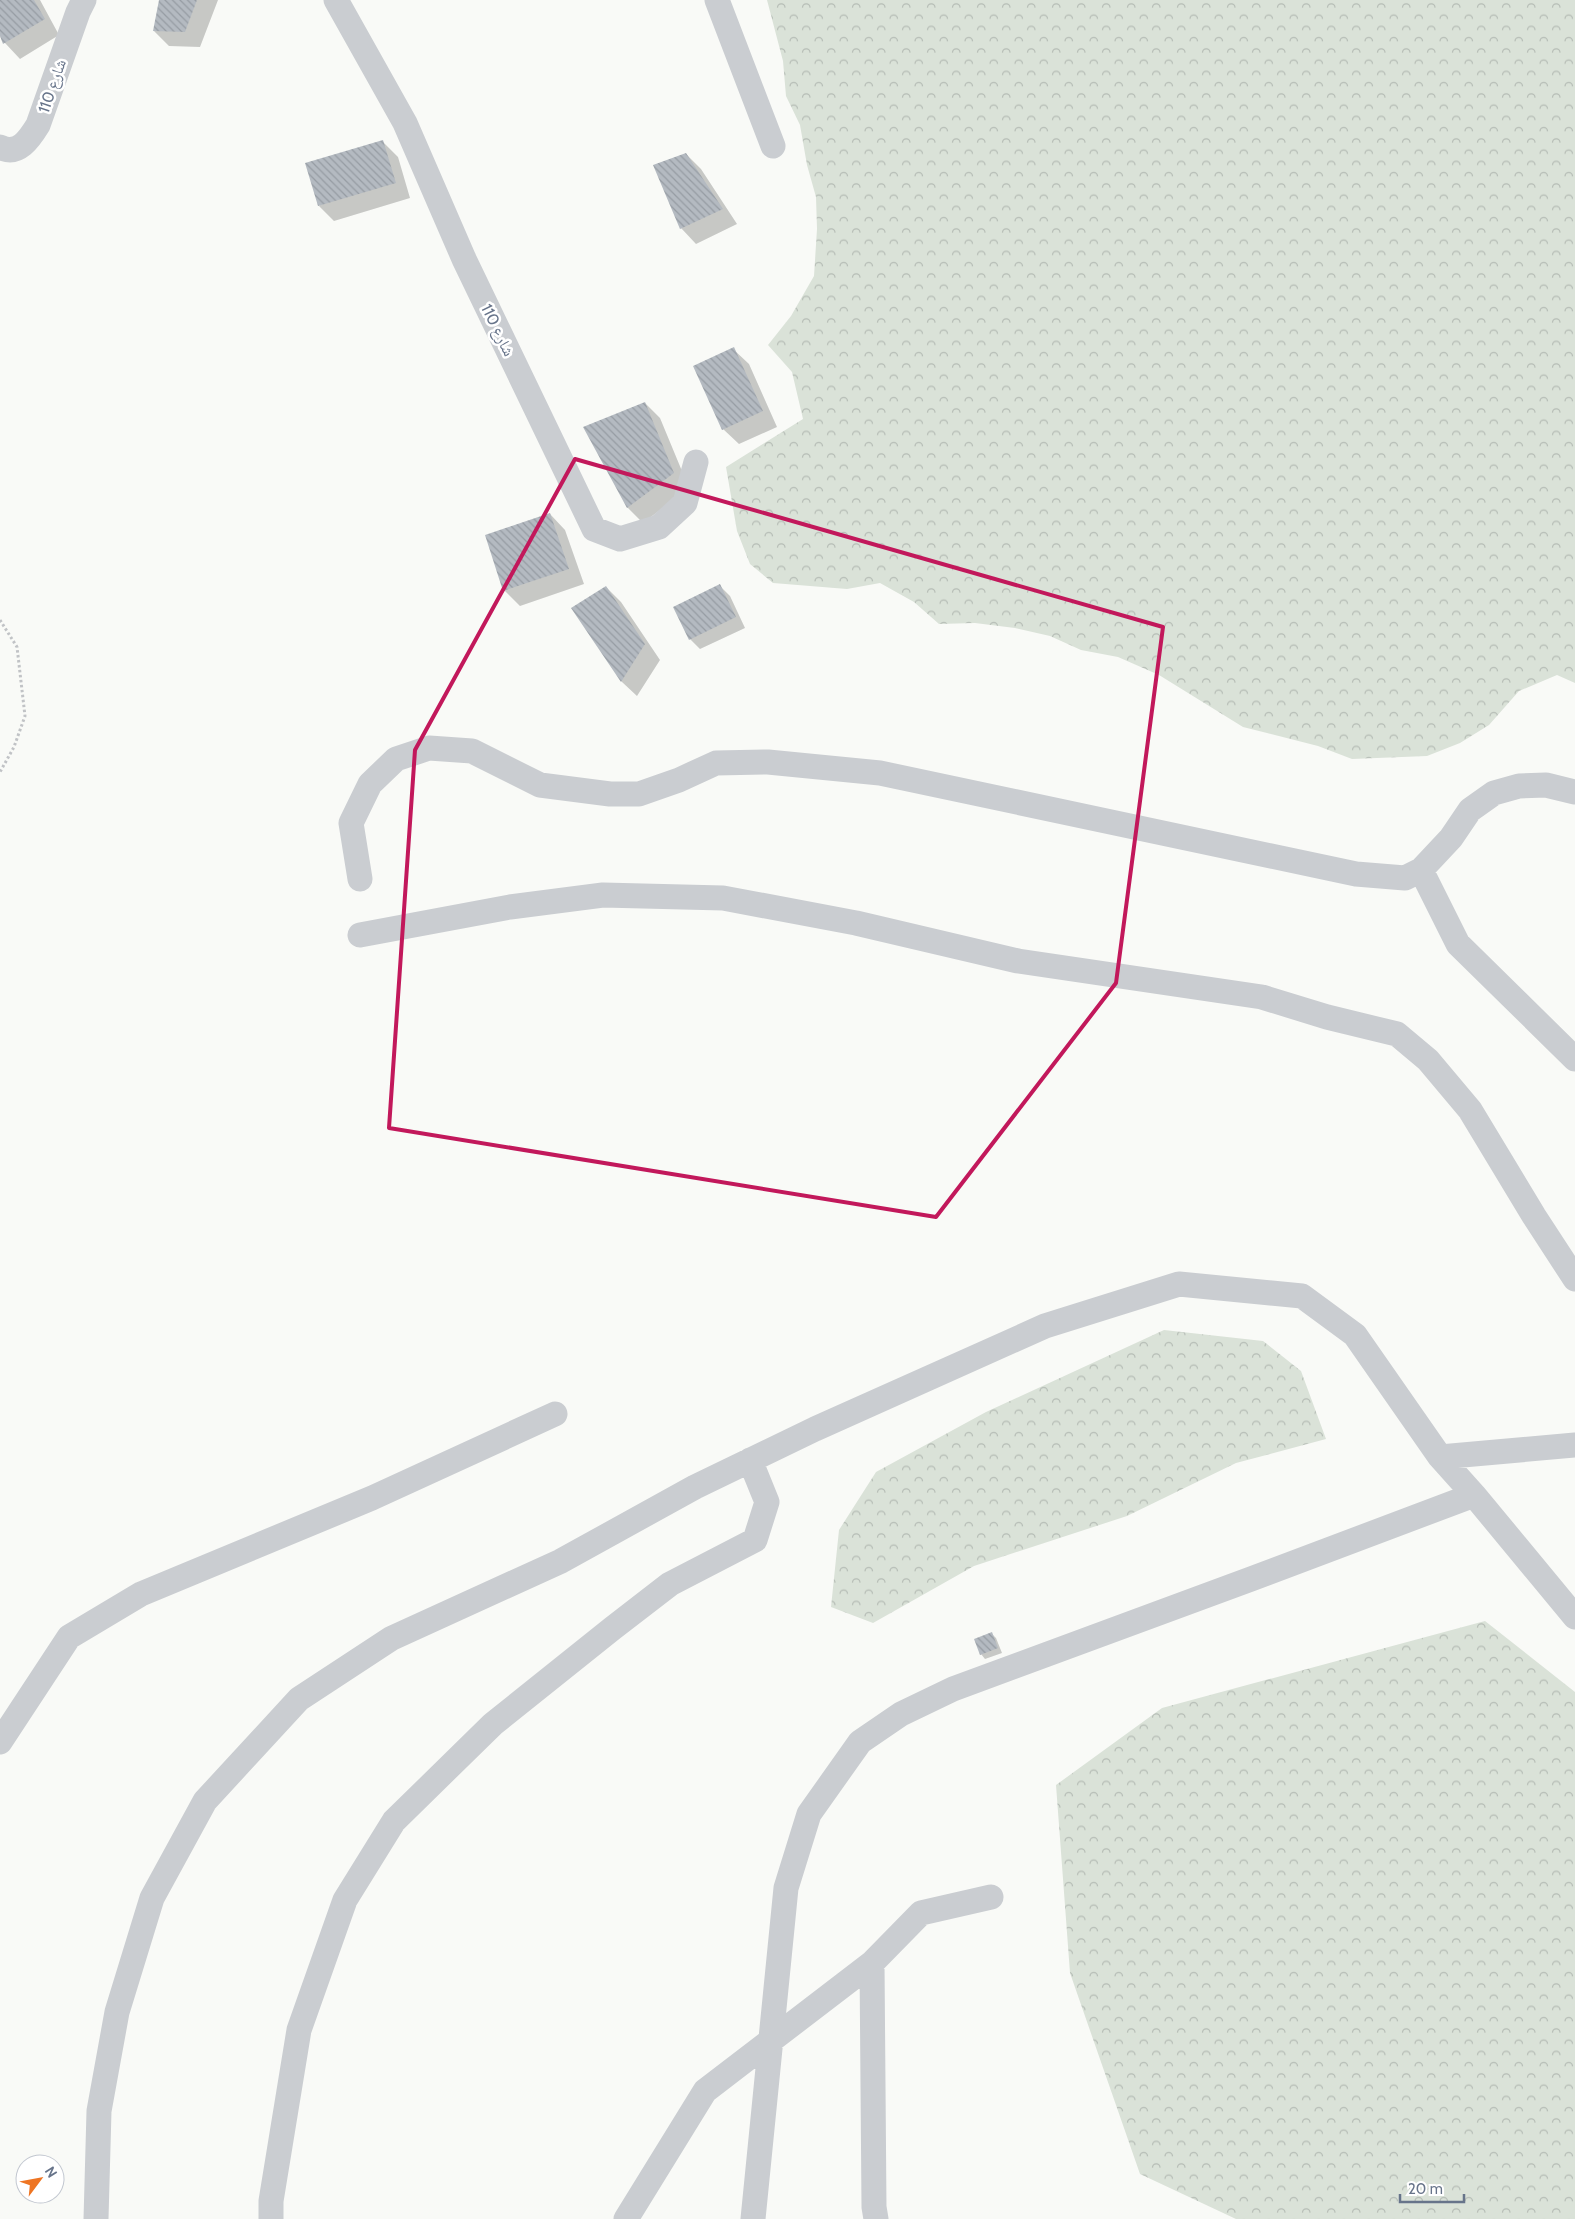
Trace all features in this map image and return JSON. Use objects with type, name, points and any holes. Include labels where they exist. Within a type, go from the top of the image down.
[{"type":"street","name":"شارع 110","points":[[0,147],[5,150],[21,147],[29,140],[38,125],[84,0]]},
{"type":"street","name":"شارع 110","points":[[336,0],[405,123],[464,259],[594,529],[620,539],[659,527],[685,503],[696,462]]},
{"type":"street","points":[[717,0],[773,146]]},
{"type":"street","points":[[360,879],[352,823],[370,784],[396,759],[428,748],[472,751],[540,785],[610,794],[639,794],[679,780],[716,763],[768,762],[880,773],[1356,874],[1405,878],[1421,870],[1451,838],[1470,810],[1494,793],[1519,786],[1546,785],[1575,792]]},
{"type":"street","points":[[1421,870],[1458,944],[1575,1059]]},
{"type":"street","points":[[360,935],[510,907],[603,895],[723,898],[856,924],[1018,962],[1262,997],[1328,1017],[1397,1034],[1428,1060],[1470,1110],[1534,1216],[1575,1279]]},
{"type":"street","points":[[96,2219],[99,2111],[117,2012],[152,1898],[204,1801],[299,1700],[392,1638],[561,1561],[750,1460],[1044,1326],[1179,1284],[1302,1296],[1354,1335],[1440,1458],[1474,1495],[1575,1617]]},
{"type":"street","points":[[0,1742],[69,1637],[141,1594],[372,1498],[555,1414]]},
{"type":"street","points":[[1440,1458],[1575,1445]]},
{"type":"street","points":[[271,2219],[271,2201],[299,2030],[345,1900],[394,1822],[493,1724],[670,1584],[755,1540],[766,1502],[750,1460]]},
{"type":"street","points":[[753,2219],[786,1888],[809,1814],[860,1742],[901,1714],[953,1688],[1251,1580],[1474,1495]]},
{"type":"street","points":[[626,2219],[705,2091],[872,1963],[921,1913],[991,1897]]},
{"type":"street","points":[[872,1963],[874,2207],[876,2219]]},
{"type":"path","points":[[0,620],[17,647],[25,716],[14,747],[0,772]]},
{"type":"highlighted area","points":[[575,459],[1163,627],[1116,983],[936,1217],[389,1128],[415,750]]},
{"type":"green space","points":[[767,0],[1575,0],[1575,683],[1557,675],[1519,691],[1489,725],[1460,743],[1427,756],[1352,759],[1318,746],[1243,727],[1159,675],[1118,657],[1081,650],[1050,636],[1015,628],[975,623],[939,624],[914,602],[880,583],[847,589],[773,583],[750,564],[737,531],[726,467],[803,419],[792,372],[768,345],[791,316],[814,276],[817,229],[816,197],[807,165],[800,125],[786,96],[783,61]]},
{"type":"green space","points":[[1164,1330],[1263,1341],[1301,1371],[1326,1439],[1236,1463],[1127,1516],[974,1566],[873,1623],[831,1607],[839,1530],[876,1472],[986,1412]]},
{"type":"green space","points":[[1485,1621],[1575,1692],[1575,2219],[1236,2219],[1140,2174],[1070,1973],[1056,1785],[1162,1708]]},
{"type":"building","points":[[0,0],[34,0],[45,19],[3,44],[0,36]]},
{"type":"building","points":[[159,0],[197,0],[185,32],[153,31]]},
{"type":"building","points":[[383,140],[396,183],[318,206],[305,163]]},
{"type":"building","points":[[686,153],[723,209],[680,229],[653,165]]},
{"type":"building","points":[[734,347],[763,411],[722,430],[693,366]]},
{"type":"building","points":[[645,402],[674,473],[627,508],[583,427]]},
{"type":"building","points":[[550,513],[569,569],[503,591],[485,535]]},
{"type":"building","points":[[720,584],[736,617],[689,640],[673,607]]},
{"type":"building","points":[[606,586],[645,644],[621,682],[571,608]]},
{"type":"building","points":[[992,1632],[998,1648],[980,1655],[974,1639]]}]
